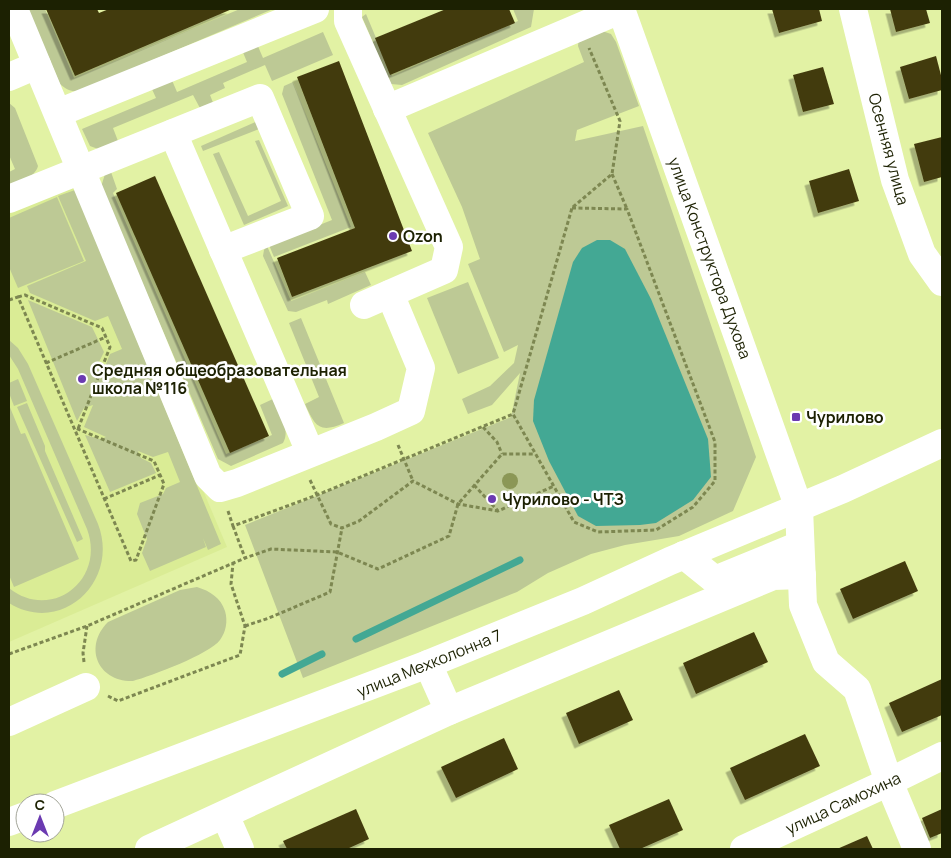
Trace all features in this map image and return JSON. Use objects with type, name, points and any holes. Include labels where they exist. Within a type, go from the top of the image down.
[{"type":"street","points":[[14,9],[208,476],[220,488],[237,483],[310,452],[374,421],[411,411],[421,368],[390,294]]},
{"type":"street","points":[[58,113],[316,9]]},
{"type":"street","points":[[348,9],[348,20],[449,247],[444,270],[364,305]]},
{"type":"street","points":[[387,109],[622,9]]},
{"type":"street","name":"улица Конструктора Духова","points":[[622,9],[799,508],[803,605],[826,662],[857,689],[889,782]]},
{"type":"street","name":"Осенняя улица","points":[[853,9],[895,180],[922,254],[942,282]]},
{"type":"street","points":[[9,77],[37,65]]},
{"type":"street","points":[[9,199],[260,98],[310,216],[223,250]]},
{"type":"street","points":[[173,133],[310,452]]},
{"type":"street","name":"улица Мехколонна 7","points":[[65,801],[428,664],[583,601],[684,555],[799,508],[942,443]]},
{"type":"street","points":[[684,555],[715,580],[800,545]]},
{"type":"street","points":[[149,849],[449,711],[773,576],[802,575]]},
{"type":"street","points":[[428,664],[449,711]]},
{"type":"street","points":[[9,722],[86,686]]},
{"type":"street","name":"улица Самохина","points":[[759,846],[942,756]]},
{"type":"street","points":[[889,782],[917,849]]},
{"type":"street","points":[[225,815],[240,849]]},
{"type":"path","points":[[581,27],[620,121],[612,174],[716,442],[715,481],[694,507],[656,530],[598,532],[574,522],[513,414],[572,208],[612,174]]},
{"type":"path","points":[[572,208],[627,209]]},
{"type":"path","points":[[9,300],[25,294],[102,328],[110,347],[78,429]]},
{"type":"path","points":[[18,297],[73,427],[131,562],[136,560],[164,484],[154,461],[73,427]]},
{"type":"path","points":[[46,363],[106,337]]},
{"type":"path","points":[[233,526],[404,460],[513,414]]},
{"type":"path","points":[[483,427],[497,442],[502,454]]},
{"type":"path","points":[[9,654],[87,626],[233,563],[271,549],[338,552],[378,569],[449,536],[458,504],[502,454],[536,454]]},
{"type":"path","points":[[404,460],[413,481],[458,504],[498,511],[554,486]]},
{"type":"path","points":[[104,499],[160,475]]},
{"type":"path","points":[[316,495],[331,524],[342,528],[360,521],[413,481]]},
{"type":"path","points":[[474,485],[498,511]]},
{"type":"path","points":[[220,488],[245,558]]},
{"type":"path","points":[[245,626],[330,592],[342,528]]},
{"type":"path","points":[[87,626],[83,652],[86,686],[118,701],[240,655],[245,626],[231,584],[233,563]]},
{"type":"shaded area","points":[[28,9],[45,9],[74,78],[240,9],[273,9],[77,91],[69,90],[60,84]]},
{"type":"shaded area","points":[[513,9],[534,9],[531,27],[402,85],[391,84],[362,17],[366,14],[392,76],[518,21]]},
{"type":"shaded area","points":[[599,30],[611,34],[616,42],[639,106],[577,130],[575,141],[643,126],[756,457],[733,511],[679,536],[625,545],[591,554],[548,573],[517,592],[303,678],[245,525],[511,417],[520,373],[492,405],[468,414],[462,399],[490,386],[514,363],[518,345],[504,352],[468,264],[480,259],[462,207],[428,133],[584,62],[578,46],[579,36]]},
{"type":"shaded area","points":[[323,32],[333,55],[272,81],[265,65],[223,83],[225,88],[210,95],[214,105],[201,110],[193,95],[113,128],[118,141],[98,149],[90,146],[82,129],[156,98],[151,87],[171,78],[177,92],[247,62],[242,50],[257,44],[263,58]]},
{"type":"shaded area","points":[[293,82],[351,227],[274,257],[269,245],[332,220],[282,94],[284,86]]},
{"type":"shaded area","points":[[9,103],[15,108],[38,166],[30,176],[9,185],[9,172],[15,169],[9,155]]},
{"type":"shaded area","points":[[260,120],[264,127],[203,151],[201,146]]},
{"type":"shaded area","points":[[259,140],[288,206],[244,225],[213,154],[219,152],[248,216],[281,201],[255,141]]},
{"type":"shaded area","points":[[111,172],[117,189],[113,193],[226,454],[272,435],[260,405],[273,399],[285,427],[286,432],[283,443],[231,466],[218,459],[101,187],[105,174]]},
{"type":"shaded area","name":"Средняя общеобразовательная школа №116","points":[[73,183],[227,547],[9,642],[9,210]]},
{"type":"shaded area","points":[[75,190],[221,544],[208,550],[203,538],[206,547],[150,571],[142,553],[147,539],[137,514],[140,503],[163,494],[166,488],[180,482],[168,452],[153,457],[138,451],[141,458],[151,463],[156,473],[110,492],[85,435],[100,439],[106,437],[84,427],[93,405],[84,408],[77,421],[28,300],[92,327],[104,352],[98,364],[108,384],[104,369],[110,354],[122,349],[108,316],[95,321],[30,293],[27,286],[86,261],[58,196]]},
{"type":"shaded area","points":[[57,197],[84,261],[18,288],[9,267],[9,218]]},
{"type":"shaded area","points":[[267,246],[291,301],[365,272],[371,285],[328,304],[327,300],[296,312],[288,311],[263,256]]},
{"type":"shaded area","points":[[468,282],[499,358],[458,374],[427,298]]},
{"type":"shaded area","points":[[301,318],[344,423],[336,426],[323,428],[319,426],[315,423],[305,404],[319,397],[289,323]]},
{"type":"shaded area","points":[[9,340],[18,348],[28,364],[98,524],[103,545],[101,565],[93,583],[82,597],[66,608],[48,613],[29,611],[9,603],[9,588],[25,597],[42,600],[57,598],[71,590],[82,579],[89,565],[91,548],[87,529],[18,369],[9,355]]},
{"type":"shaded area","points":[[18,379],[27,401],[14,406],[9,393],[9,383]]},
{"type":"shaded area","points":[[27,403],[45,446],[45,451],[83,539],[77,542],[17,407]]},
{"type":"shaded area","points":[[9,405],[21,434],[25,433],[79,559],[14,587],[9,575]]},
{"type":"shaded area","points":[[197,587],[221,602],[225,611],[225,630],[220,640],[214,646],[180,664],[133,681],[121,680],[111,676],[103,669],[98,661],[96,642],[100,632],[108,622],[180,590]]},
{"type":"water","points":[[597,240],[610,240],[625,249],[651,299],[708,439],[711,477],[693,500],[656,523],[596,526],[578,516],[549,461],[533,421],[534,400],[573,262],[582,248]]},
{"type":"building","points":[[46,9],[97,9],[99,13],[109,9],[232,9],[75,76]]},
{"type":"building","points":[[446,9],[509,9],[515,23],[390,75],[375,38]]},
{"type":"building","points":[[772,9],[819,9],[822,21],[779,33]]},
{"type":"building","points":[[890,9],[926,9],[930,23],[896,32]]},
{"type":"building","points":[[936,56],[942,79],[942,90],[909,99],[900,67]]},
{"type":"building","points":[[339,61],[412,251],[292,297],[277,258],[355,228],[297,77]]},
{"type":"building","points":[[823,67],[834,104],[803,112],[793,75]]},
{"type":"building","points":[[942,137],[942,177],[924,182],[914,144]]},
{"type":"building","points":[[849,169],[859,201],[818,213],[809,181]]},
{"type":"building","points":[[155,176],[269,436],[230,453],[116,193]]},
{"type":"building","points":[[905,561],[918,591],[853,619],[840,589]]},
{"type":"building","points":[[754,632],[768,662],[696,694],[683,663]]},
{"type":"building","points":[[942,679],[942,715],[902,732],[889,703]]},
{"type":"building","points":[[619,690],[633,720],[579,744],[566,713]]},
{"type":"building","points":[[805,734],[820,766],[745,800],[730,768]]},
{"type":"building","points":[[504,738],[518,769],[456,798],[441,767]]},
{"type":"building","points":[[669,799],[683,830],[640,849],[620,849],[609,825]]},
{"type":"building","points":[[356,809],[369,839],[347,849],[287,849],[283,841]]},
{"type":"building","points":[[942,809],[942,833],[930,838],[922,818]]},
{"type":"building","points":[[867,836],[873,849],[837,849]]},
{"type":"waterway","points":[[356,639],[520,560]]},
{"type":"waterway","points":[[282,674],[322,654]]},
{"type":"place","name":"Ozon","points":[[393,236]]},
{"type":"place","name":"Средняя общеобразовательная школа №116","points":[[82,379]]},
{"type":"place","name":"Чурилово","points":[[796,417]]},
{"type":"place","name":"Чурилово - ЧТЗ","points":[[492,499]]}]
